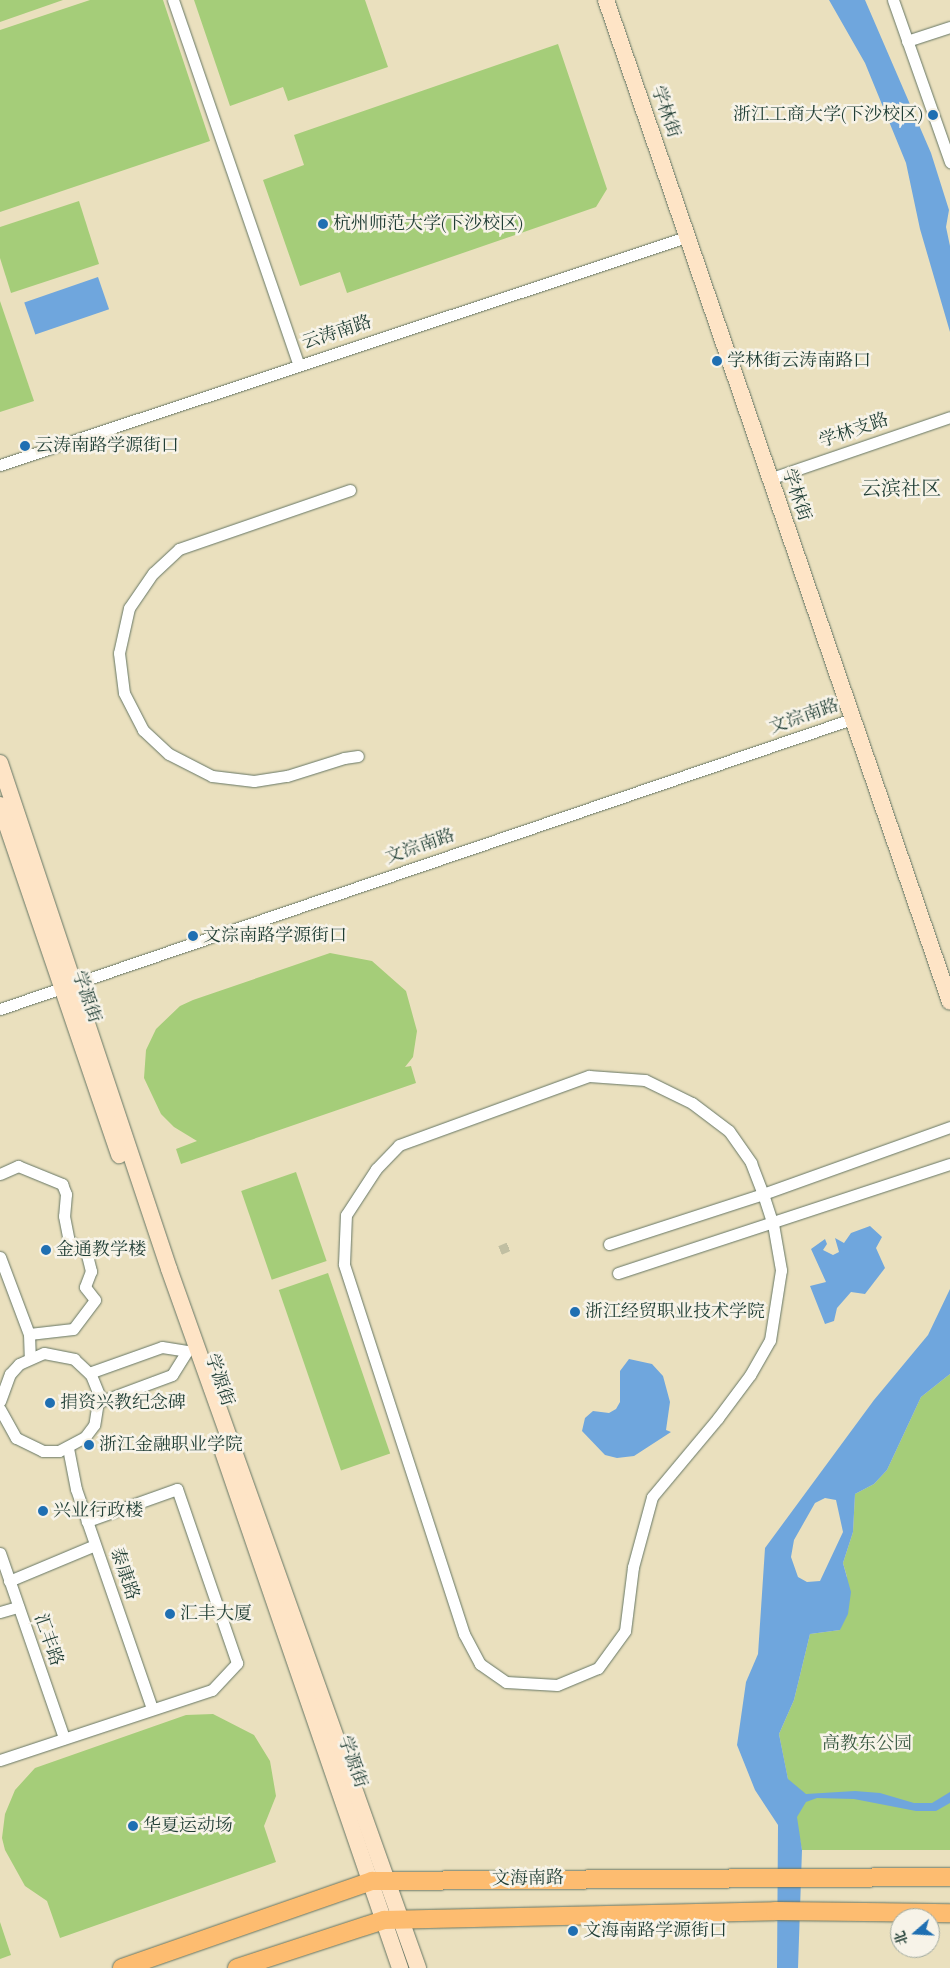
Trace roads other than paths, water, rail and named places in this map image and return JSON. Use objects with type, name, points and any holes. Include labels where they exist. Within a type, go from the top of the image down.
[{"type":"main road","name":"学林街","points":[[606,0],[950,1002]]},
{"type":"main road","points":[[0,763],[68,985],[169,1269],[380,1881],[402,1920],[418,1968]]},
{"type":"main road","name":"学源街","points":[[0,805],[68,985],[187,1350],[380,1881],[384,1920],[400,1968]]},
{"type":"main road","name":"文海南路","points":[[122,1968],[380,1881],[777,1876],[950,1876]]},
{"type":"main road","points":[[237,1968],[384,1920],[775,1911],[950,1913]]},
{"type":"street","points":[[173,0],[298,364]]},
{"type":"street","points":[[893,0],[950,162]]},
{"type":"street","points":[[907,41],[950,26]]},
{"type":"street","name":"云涛南路","points":[[0,466],[298,364],[686,237]]},
{"type":"street","name":"学林支路","points":[[769,478],[950,417]]},
{"type":"street","points":[[350,490],[178,549],[153,573],[129,608],[119,653],[124,693],[143,730],[169,754],[212,776],[254,781],[287,776],[344,758],[358,756]]},
{"type":"street","name":"文淙南路","points":[[0,1008],[852,719]]},
{"type":"street","points":[[589,1076],[645,1080],[692,1102],[729,1132],[751,1163],[773,1224],[781,1270],[770,1340],[750,1375],[718,1418],[652,1497],[633,1567],[625,1631],[598,1668],[557,1685],[506,1682],[480,1664],[464,1634],[344,1264],[346,1215],[376,1169],[399,1145],[589,1076]]},
{"type":"street","points":[[609,1244],[763,1194],[950,1127]]},
{"type":"street","points":[[618,1273],[773,1224],[950,1164]]},
{"type":"street","points":[[0,1174],[18,1166],[62,1184],[66,1194],[64,1216],[69,1241],[86,1251],[91,1272],[85,1287],[96,1300],[73,1329],[29,1334]]},
{"type":"street","points":[[0,1257],[29,1334],[30,1357]]},
{"type":"street","points":[[89,1373],[162,1348],[187,1350],[172,1375],[99,1402]]},
{"type":"street","points":[[0,1401],[10,1374],[30,1357],[60,1354],[74,1359],[95,1380],[99,1402],[94,1425],[86,1438],[68,1448],[43,1452],[29,1447],[4,1427],[0,1409]]},
{"type":"street","name":"泰康路","points":[[68,1448],[87,1521],[152,1709]]},
{"type":"street","points":[[0,1760],[212,1690],[237,1663],[177,1489],[87,1521]]},
{"type":"street","points":[[9,1581],[95,1545]]},
{"type":"street","name":"汇丰路","points":[[0,1553],[64,1738]]},
{"type":"street","points":[[0,1612],[18,1607]]},
{"type":"water","points":[[829,0],[865,0],[931,153],[949,210],[946,227],[950,246],[950,332],[920,229],[906,163],[865,63]]},
{"type":"water","points":[[98,277],[109,309],[35,335],[24,302]]},
{"type":"water","points":[[870,1226],[882,1237],[876,1248],[885,1268],[865,1294],[851,1292],[837,1308],[834,1321],[825,1324],[810,1286],[826,1282],[811,1249],[825,1239],[827,1244],[823,1250],[833,1255],[839,1252],[835,1238],[844,1243],[851,1233]]},
{"type":"water","points":[[950,1289],[950,1374],[921,1397],[887,1470],[874,1484],[855,1494],[853,1532],[843,1563],[851,1592],[848,1614],[840,1630],[810,1634],[794,1700],[779,1734],[788,1779],[806,1794],[855,1791],[880,1793],[914,1803],[932,1803],[950,1792],[950,1803],[936,1811],[916,1811],[854,1799],[817,1798],[806,1802],[797,1817],[802,1850],[798,1968],[777,1968],[778,1825],[755,1790],[737,1745],[746,1682],[758,1654],[765,1548],[874,1400],[928,1335]],"holes":[[[825,1498],[836,1500],[843,1532],[820,1581],[807,1582],[798,1577],[791,1557],[794,1540],[815,1503]]]},
{"type":"water","points":[[629,1359],[652,1364],[663,1376],[670,1402],[666,1430],[671,1432],[634,1456],[617,1458],[605,1455],[582,1431],[585,1418],[593,1411],[609,1413],[616,1409],[620,1402],[620,1371]]},
{"type":"tunnel","points":[[500,1250],[512,1245]]},
{"type":"place","name":"浙江工商大学(下沙校区)","points":[[933,115]]},
{"type":"place","name":"杭州师范大学(下沙校区)","points":[[323,224]]},
{"type":"place","name":"学林街云涛南路口","points":[[717,361]]},
{"type":"place","name":"云涛南路学源街口","points":[[25,446]]},
{"type":"place","name":"文淙南路学源街口","points":[[193,936]]},
{"type":"place","name":"金通教学楼","points":[[46,1250]]},
{"type":"place","name":"浙江经贸职业技术学院","points":[[575,1312]]},
{"type":"place","name":"捐资兴教纪念碑","points":[[50,1403]]},
{"type":"place","name":"浙江金融职业学院","points":[[89,1445]]},
{"type":"place","name":"兴业行政楼","points":[[43,1511]]},
{"type":"place","name":"汇丰大厦","points":[[170,1614]]},
{"type":"place","name":"华夏运动场","points":[[133,1826]]},
{"type":"place","name":"文海南路学源街口","points":[[573,1931]]},
{"type":"district","name":"云滨社区","points":[[901,488]]},
{"type":"park label","name":"高教东公园","points":[[867,1744]]}]
